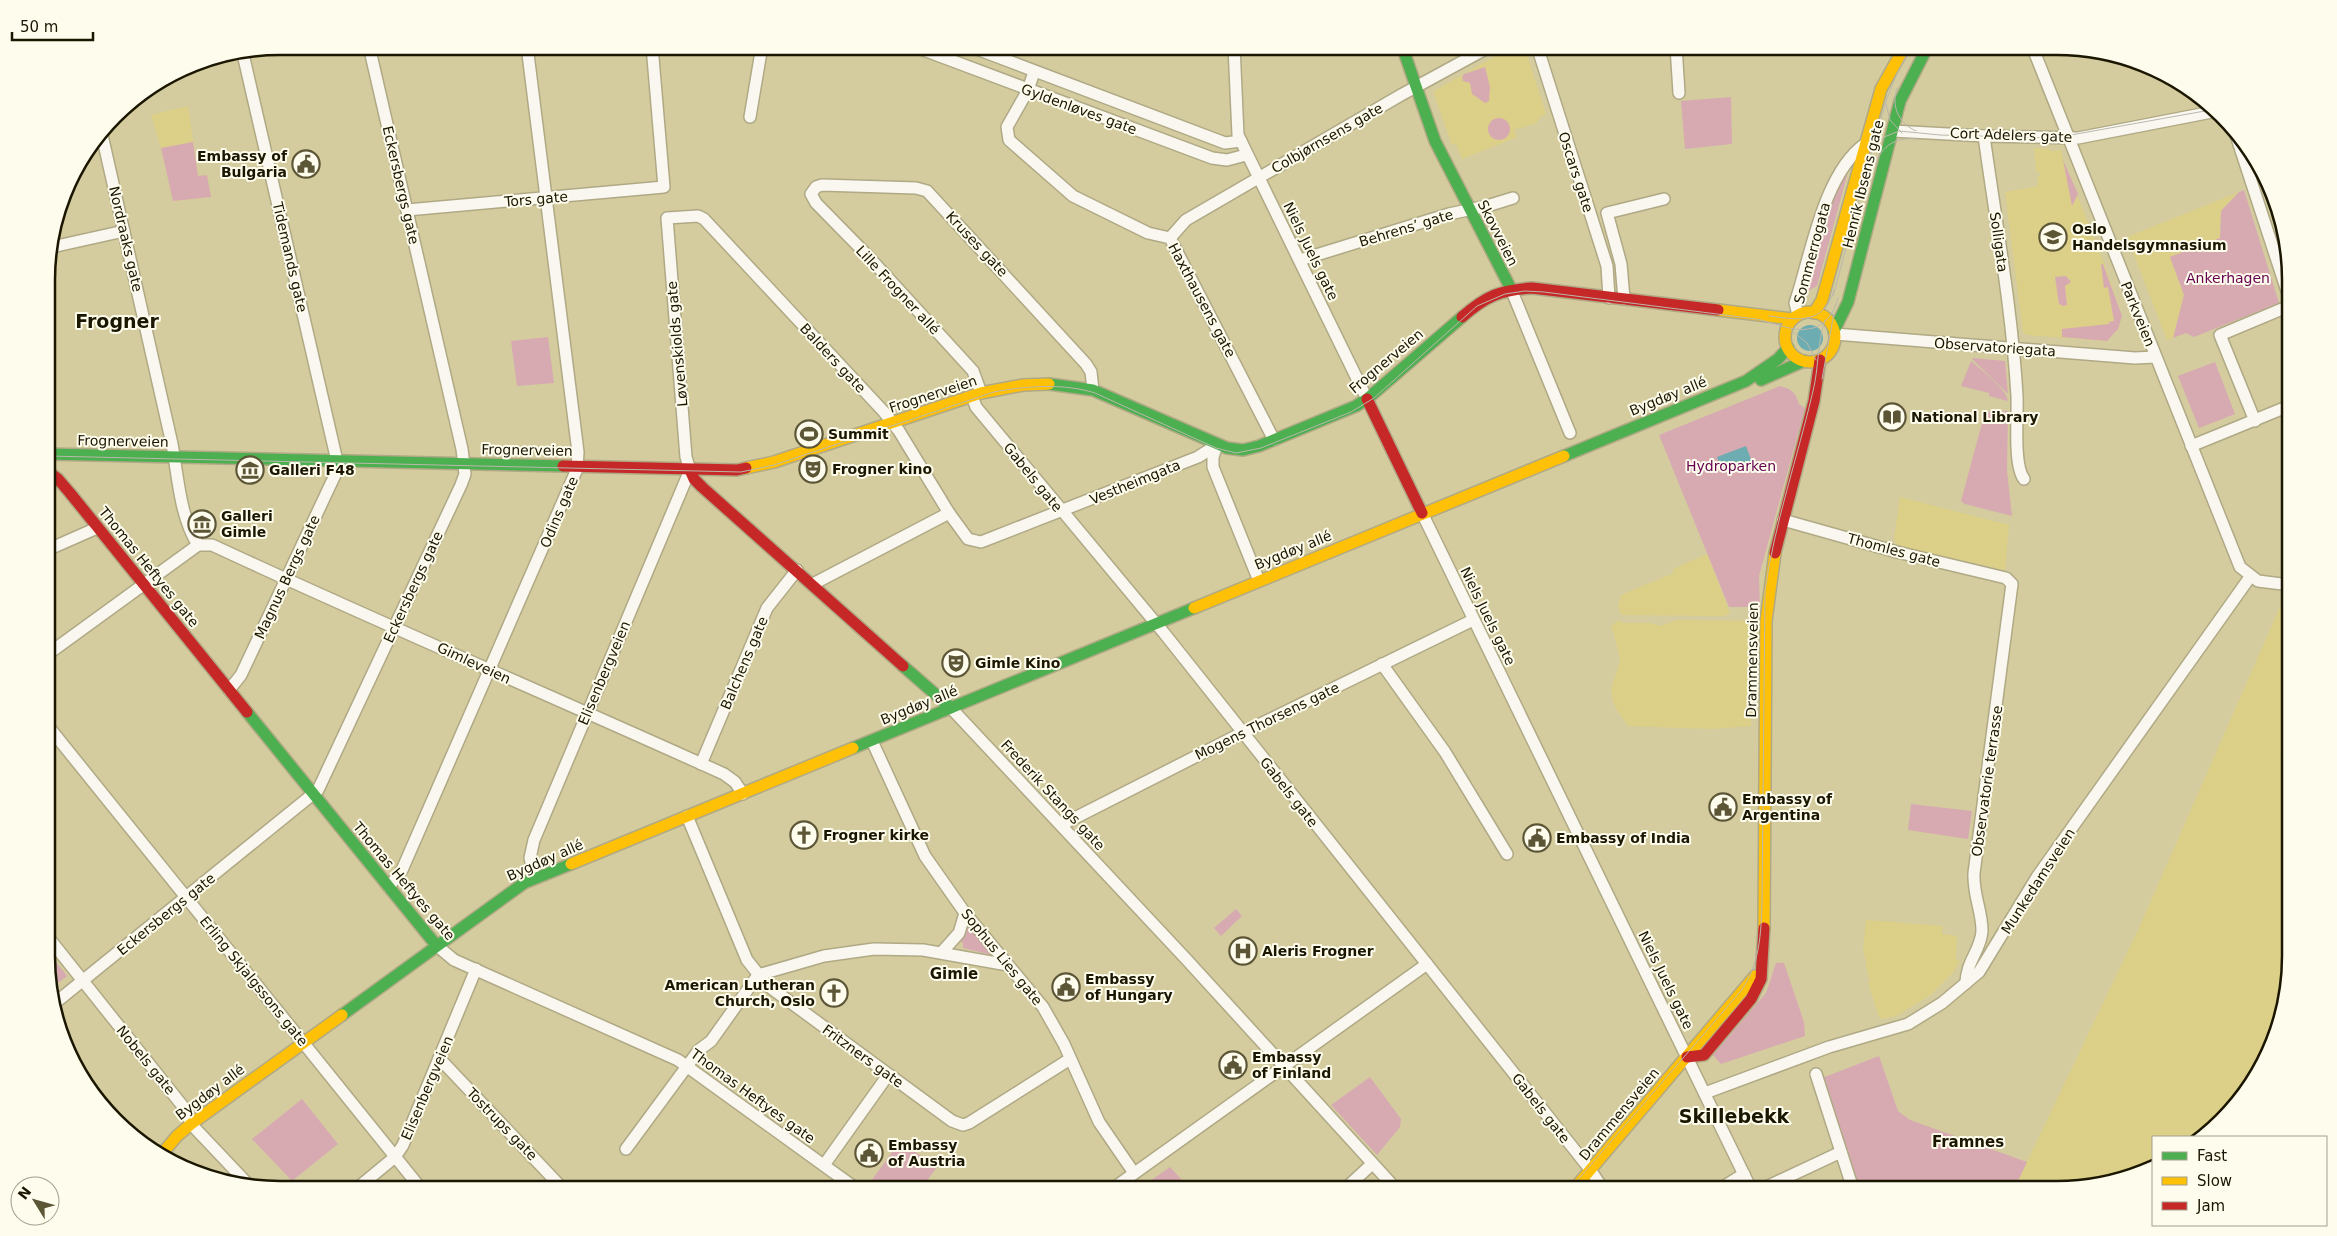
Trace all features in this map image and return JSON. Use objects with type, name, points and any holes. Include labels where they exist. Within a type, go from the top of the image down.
[{"type":"street","name":"Eckersbergs gate","points":[[59,1000],[313,795],[325,777],[465,474],[408,210],[371,55]]},
{"type":"street","name":"Odins gate","points":[[389,887],[402,870],[576,474],[578,452],[528,55]]},
{"type":"street","name":"Tors gate","points":[[408,210],[664,187],[653,55]]},
{"type":"street","points":[[750,117],[760,55]]},
{"type":"street","name":"Gyldenløves gate","points":[[937,55],[1212,158],[1227,160],[1246,155]]},
{"type":"street","name":"Gyldenløves gate","points":[[992,55],[1224,143],[1241,141]]},
{"type":"street","name":"Niels Juels gate","points":[[1234,55],[1238,135],[1246,155],[1300,260],[1473,620],[1747,1181]]},
{"type":"street","name":"Skovveien","points":[[1405,55],[1435,141],[1468,210],[1511,289],[1570,433]]},
{"type":"street","name":"Colbjørnsens gate","points":[[1170,238],[1186,220],[1415,87],[1474,55]]},
{"type":"street","name":"Oscars gate","points":[[1540,55],[1606,266],[1609,298]]},
{"type":"street","points":[[1677,55],[1679,93]]},
{"type":"street","name":"Henrik Ibsens gate","points":[[1814,313],[1824,294],[1865,144],[1885,80],[1900,55]]},
{"type":"street","name":"Henrik Ibsens gate","points":[[1835,333],[1848,302],[1907,85],[1923,55]]},
{"type":"street","name":"Parkveien","points":[[2036,55],[2236,558],[2240,567],[2250,577]]},
{"type":"street","name":"Tidemands gate","points":[[244,58],[337,461]]},
{"type":"street","name":"Haxthausens gate","points":[[1034,72],[1028,90],[1007,127],[1009,140],[1066,191],[1148,233],[1170,238],[1274,440]]},
{"type":"street","name":"Cort Adelers gate","points":[[1893,131],[2068,138],[2208,114]]},
{"type":"street","name":"Solligata","points":[[1984,136],[2014,348]]},
{"type":"street","name":"Nordraaks gate","points":[[103,141],[175,457],[189,528],[198,546]]},
{"type":"street","name":"Sommerrogata","points":[[1793,321],[1796,303],[1828,194],[1855,152],[1865,144]]},
{"type":"street","points":[[2241,152],[2282,276]]},
{"type":"street","name":"Kruses gate","points":[[812,190],[822,186],[916,188],[927,191],[1086,364],[1091,372],[1093,390]]},
{"type":"street","name":"Lille Frogner allé","points":[[812,190],[812,198],[816,203],[868,255],[973,371],[976,395]]},
{"type":"street","name":"Behrens’ gate","points":[[1300,260],[1449,214],[1513,198]]},
{"type":"street","name":"Oscars gate","points":[[1624,299],[1621,264],[1607,213],[1664,199]]},
{"type":"street","name":"Balders gate","points":[[667,218],[698,216],[704,219],[893,423],[949,513]]},
{"type":"street","name":"Løvenskiolds gate","points":[[667,218],[686,457],[690,470]]},
{"type":"street","points":[[58,246],[124,231]]},
{"type":"street","name":"Frognerveien","points":[[55,454],[737,470],[759,467],[976,395],[1002,388],[1029,385],[1076,386],[1093,390],[1217,445],[1243,450],[1274,440],[1356,406],[1367,399],[1472,308],[1490,296],[1511,289],[1532,288],[1793,321]]},
{"type":"street","points":[[2255,421],[2220,335],[2282,309]]},
{"type":"street","points":[[1814,313],[1826,318],[1835,333],[1833,347],[1820,360],[1804,361],[1795,357],[1788,348],[1785,338],[1793,321],[1814,313]]},
{"type":"street","name":"Observatoriegata","points":[[1835,333],[2135,358],[2155,357]]},
{"type":"street","name":"Bygdøy allé","points":[[166,1150],[191,1124],[512,890],[536,878],[1746,381],[1778,359],[1788,348]]},
{"type":"street","points":[[2014,348],[2018,464],[2024,479]]},
{"type":"street","name":"Drammensveien","points":[[1581,1181],[1747,987],[1760,968],[1764,922],[1767,601],[1771,570],[1816,390],[1820,360]]},
{"type":"street","name":"Bygdøy allé","points":[[1746,381],[1759,380],[1804,361]]},
{"type":"street","name":"Gabels gate","points":[[976,395],[976,406],[1061,512],[1155,623],[1598,1181]]},
{"type":"street","points":[[2191,446],[2282,409]]},
{"type":"street","points":[[1217,445],[1213,457],[1213,467],[1259,581]]},
{"type":"street","name":"Vestheimgata","points":[[949,513],[964,535],[976,542],[1061,512],[1198,458],[1217,445]]},
{"type":"street","name":"Magnus Bergs gate","points":[[230,690],[241,675],[286,580],[334,475],[337,461]]},
{"type":"street","name":"Frederik Stangs gate","points":[[690,470],[694,479],[702,487],[952,708],[1388,1181]]},
{"type":"street","name":"Elisenbergveien","points":[[536,878],[530,858],[532,846],[690,470]]},
{"type":"street","name":"Thomas Heftyes gate","points":[[55,472],[58,479]]},
{"type":"street","name":"Thomas Heftyes gate","points":[[55,477],[436,945],[450,957],[674,1058],[846,1181]]},
{"type":"street","points":[[813,584],[949,513]]},
{"type":"street","name":"Thomles gate","points":[[1783,520],[1897,552],[2006,578]]},
{"type":"street","points":[[55,546],[97,528]]},
{"type":"street","name":"Gimleveien","points":[[198,546],[212,545],[286,580],[395,626],[490,671],[732,778],[743,794]]},
{"type":"street","points":[[55,649],[198,546]]},
{"type":"street","name":"Balchens gate","points":[[701,764],[767,608],[797,570]]},
{"type":"street","points":[[2250,577],[2265,583],[2282,584]]},
{"type":"street","name":"Munkedamsveien","points":[[1704,1093],[1829,1047],[1908,1024],[1942,1003],[1979,972],[1987,962],[2037,877],[2250,577]]},
{"type":"street","name":"Observatorie terrasse","points":[[1966,983],[1967,968],[1979,944],[1982,932],[1973,889],[2013,588],[2006,578]]},
{"type":"street","name":"Mogens Thorsens gate","points":[[1061,825],[1242,733],[1473,620]]},
{"type":"street","points":[[1382,664],[1445,752],[1507,854]]},
{"type":"street","name":"Erling Skjalgssons gate","points":[[55,735],[415,1181]]},
{"type":"street","name":"Sophus Lies gate","points":[[872,741],[925,856],[965,912],[1043,1007],[1070,1059],[1098,1122],[1134,1173]]},
{"type":"street","name":"Fritzners gate","points":[[687,816],[746,960],[758,975],[767,985],[952,1121],[963,1125],[1070,1059]]},
{"type":"street","points":[[942,952],[959,933],[965,912]]},
{"type":"street","name":"Nobels gate","points":[[55,946],[186,1109],[191,1124],[242,1178]]},
{"type":"street","points":[[626,1149],[699,1050],[711,1041],[758,975],[824,956],[860,951],[898,949],[942,952],[990,963],[1008,965]]},
{"type":"street","points":[[1123,1181],[1427,964]]},
{"type":"street","name":"Elisenbergveien","points":[[366,1181],[395,1157],[406,1138],[476,969]]},
{"type":"street","name":"Tostrups gate","points":[[439,1058],[552,1181]]},
{"type":"street","points":[[1816,1074],[1850,1181]]},
{"type":"street","points":[[824,1165],[888,1075]]},
{"type":"street","points":[[1779,1181],[1841,1152]]},
{"type":"street","points":[[1354,1181],[1372,1164]]},
{"type":"street","points":[[1733,1181],[1744,1174]]},
{"type":"shaded area","points":[[1497,55],[1527,55],[1546,114],[1540,117],[1537,123],[1514,130],[1517,137],[1462,159],[1456,144],[1452,145],[1434,91]]},
{"type":"shaded area","points":[[188,106],[198,176],[207,175],[211,197],[173,201],[161,148],[151,115]]},
{"type":"shaded area","name":"Oslo Handelsgymnasium","points":[[2034,148],[2050,149],[2050,151],[2061,150],[2063,160],[2104,263],[2122,316],[2118,329],[2107,341],[2027,335],[2023,333],[2005,192],[2038,186],[2037,177],[2040,176],[2039,172],[2036,172]]},
{"type":"shaded area","points":[[2239,192],[2221,211],[2220,238],[2170,257],[2184,295],[2173,338],[2167,340],[2127,237]]},
{"type":"shaded area","points":[[1900,497],[2009,525],[2005,570],[1897,546],[1894,539]]},
{"type":"shaded area","points":[[1707,554],[1730,613],[1724,616],[1621,615],[1618,606],[1621,595],[1674,573],[1673,569]]},
{"type":"shaded area","points":[[2282,602],[2282,753],[2280,755],[2282,759],[2282,971],[2278,1000],[2265,1042],[2244,1081],[2226,1104],[2205,1125],[2191,1136],[2152,1136],[2152,1160],[2101,1177],[2072,1181],[2018,1181],[2139,928]]},
{"type":"shaded area","points":[[1618,620],[1623,623],[1650,623],[1660,626],[1676,620],[1751,621],[1751,726],[1712,729],[1628,726],[1614,705],[1611,690],[1620,660],[1611,627]]},
{"type":"shaded area","points":[[1866,920],[1943,926],[1942,934],[1957,936],[1956,960],[1960,961],[1953,973],[1931,995],[1896,1016],[1882,1019],[1879,1017],[1868,983],[1870,981],[1863,952]]},
{"type":"green space","points":[[1485,67],[1490,87],[1489,101],[1485,103],[1472,94],[1470,83],[1463,81],[1462,77],[1464,74]]},
{"type":"green space","points":[[1731,97],[1732,144],[1685,149],[1681,101]]},
{"type":"green space","points":[[1499,118],[1507,121],[1510,129],[1507,137],[1499,140],[1491,137],[1488,129],[1491,121]]},
{"type":"green space","points":[[193,142],[198,176],[207,175],[211,197],[173,201],[161,148]]},
{"type":"green space","points":[[2063,160],[2078,194],[2072,206]]},
{"type":"green space","points":[[1844,173],[1847,176],[1817,286],[1806,292],[1803,289],[1829,198]]},
{"type":"green space","name":"Ankerhagen","points":[[2244,190],[2279,303],[2194,337],[2186,333],[2173,338],[2184,295],[2170,257],[2220,238],[2221,211],[2239,192]]},
{"type":"green space","points":[[2101,264],[2103,264],[2122,316],[2118,329],[2107,341],[2062,337],[2062,329],[2109,324],[2109,322],[2114,321],[2108,287],[2104,288]]},
{"type":"green space","points":[[2066,276],[2071,282],[2065,286],[2067,305],[2063,306],[2059,304],[2055,277]]},
{"type":"green space","points":[[548,337],[554,383],[517,386],[511,341]]},
{"type":"green space","points":[[1972,359],[2005,361],[2008,394]]},
{"type":"green space","points":[[1971,361],[1998,385],[2007,396],[2008,401],[1989,396],[1989,393],[1961,386]]},
{"type":"green space","points":[[2215,362],[2235,414],[2199,428],[2178,376]]},
{"type":"green space","name":"Hydroparken","points":[[1780,386],[1793,392],[1799,404],[1805,408],[1759,576],[1760,607],[1729,607],[1659,435]]},
{"type":"green space","points":[[2008,411],[2007,471],[2012,516],[1965,504],[1961,501],[1985,412]]},
{"type":"green space","points":[[1911,804],[1972,811],[1968,839],[1908,830]]},
{"type":"green space","points":[[1236,909],[1242,916],[1221,936],[1214,928]]},
{"type":"green space","points":[[967,923],[992,955],[963,948],[963,943],[958,940]]},
{"type":"green space","points":[[55,961],[67,976],[57,984]]},
{"type":"green space","points":[[1776,963],[1784,963],[1804,1022],[1805,1036],[1721,1064],[1713,1055],[1766,993]]},
{"type":"green space","points":[[1879,1056],[1898,1111],[1910,1120],[2027,1162],[2018,1181],[1857,1181],[1822,1078]]},
{"type":"green space","points":[[1370,1077],[1401,1119],[1400,1127],[1377,1155],[1331,1105]]},
{"type":"green space","points":[[302,1099],[338,1144],[292,1181],[252,1139]]},
{"type":"green space","points":[[900,1141],[937,1167],[927,1181],[871,1181]]},
{"type":"green space","points":[[1170,1167],[1183,1181],[1150,1181]]},
{"type":"water","points":[[1810,325],[1819,329],[1823,338],[1819,347],[1810,351],[1801,347],[1797,338],[1801,329]]},
{"type":"water","points":[[1746,446],[1752,462],[1723,473],[1717,457]]},
{"type":"tram line","points":[[1833,296],[1886,101],[1906,55]]},
{"type":"tram line","points":[[1897,88],[1895,101],[1900,119],[1916,131]]},
{"type":"tram line","points":[[1886,104],[1890,120],[1902,133]]},
{"type":"tram line","points":[[1875,147],[1884,137],[1899,131],[1940,135],[2054,138],[2205,111]]},
{"type":"tram line","points":[[1874,166],[1886,147],[1903,139],[1918,139]]},
{"type":"tram line","points":[[1769,316],[1800,319],[1817,315],[1824,309],[1834,290]]},
{"type":"tram line","points":[[55,456],[741,472],[774,465],[994,392],[1045,386],[1071,388],[1095,393],[1216,448],[1236,453],[1261,448],[1351,412],[1374,398],[1477,306],[1505,294],[1525,291],[1544,292],[1756,319],[1802,330],[1814,328],[1824,322],[1834,309],[1838,298]]},
{"type":"tram line","points":[[1822,379],[1834,313]]},
{"type":"tram line","points":[[1577,1181],[1740,992],[1752,971],[1760,937],[1762,902],[1765,591],[1774,541],[1813,391],[1825,320]]},
{"type":"tram line","points":[[1791,330],[1807,343],[1816,360]]},
{"type":"traffic: fast","points":[[1405,55],[1435,141],[1511,289]]},
{"type":"traffic: fast","points":[[1834,331],[1848,302],[1900,101],[1923,55]]},
{"type":"traffic: fast","points":[[1049,384],[1093,390],[1227,448],[1243,450],[1259,446],[1356,406],[1367,399],[1462,317]]},
{"type":"traffic: fast","points":[[1564,456],[1746,381],[1778,359],[1788,348]]},
{"type":"traffic: fast","points":[[1761,380],[1804,361]]},
{"type":"traffic: fast","points":[[55,454],[563,466]]},
{"type":"traffic: fast","points":[[853,748],[1194,608]]},
{"type":"traffic: fast","points":[[903,666],[951,708]]},
{"type":"traffic: fast","points":[[247,712],[436,945]]},
{"type":"traffic: fast","points":[[342,1015],[524,883],[571,864]]},
{"type":"traffic: slow","points":[[1814,313],[1822,300],[1881,89],[1900,55]]},
{"type":"traffic: slow","points":[[1718,310],[1793,319]]},
{"type":"traffic: slow","points":[[1810,312],[1828,319],[1835,337],[1828,355],[1810,362],[1792,355],[1785,337],[1792,319],[1810,312]]},
{"type":"traffic: slow","points":[[746,468],[774,462],[981,393],[1023,385],[1049,384]]},
{"type":"traffic: slow","points":[[1194,608],[1564,456]]},
{"type":"traffic: slow","points":[[1764,928],[1766,621],[1775,553]]},
{"type":"traffic: slow","points":[[571,864],[853,748]]},
{"type":"traffic: slow","points":[[1581,1181],[1755,976]]},
{"type":"traffic: slow","points":[[166,1150],[191,1124],[342,1015]]},
{"type":"traffic: jam","points":[[1462,317],[1494,295],[1511,290],[1532,288],[1718,310]]},
{"type":"traffic: jam","points":[[1775,553],[1814,401],[1820,360]]},
{"type":"traffic: jam","points":[[1367,399],[1422,513]]},
{"type":"traffic: jam","points":[[563,466],[737,470],[746,468]]},
{"type":"traffic: jam","points":[[690,470],[694,479],[702,487],[903,666]]},
{"type":"traffic: jam","points":[[55,477],[247,712]]},
{"type":"traffic: jam","points":[[1687,1057],[1704,1055],[1751,999],[1761,979],[1764,928]]},
{"type":"place","name":"Embassy of Bulgaria","points":[[306,164]]},
{"type":"place","name":"Oslo Handelsgymnasium","points":[[2053,237]]},
{"type":"place","name":"National Library","points":[[1892,417]]},
{"type":"place","name":"Summit","points":[[809,434]]},
{"type":"place","name":"Frogner kino","points":[[813,469]]},
{"type":"place","name":"Galleri F48","points":[[250,470]]},
{"type":"place","name":"Galleri Gimle","points":[[202,524]]},
{"type":"place","name":"Gimle Kino","points":[[956,663]]},
{"type":"place","name":"Embassy of Argentina","points":[[1723,807]]},
{"type":"place","name":"Frogner kirke","points":[[804,835]]},
{"type":"place","name":"Embassy of India","points":[[1537,838]]},
{"type":"place","name":"Aleris Frogner","points":[[1243,951]]},
{"type":"place","name":"Embassy of Hungary","points":[[1066,987]]},
{"type":"place","name":"American Lutheran Church, Oslo","points":[[834,993]]},
{"type":"place","name":"Embassy of Finland","points":[[1233,1065]]},
{"type":"place","name":"Embassy of Austria","points":[[869,1153]]},
{"type":"district","name":"Frogner","points":[[117,321]]},
{"type":"district","name":"Gimle","points":[[954,974]]},
{"type":"district","name":"Skillebekk","points":[[1734,1116]]},
{"type":"district","name":"Framnes","points":[[1968,1142]]}]
